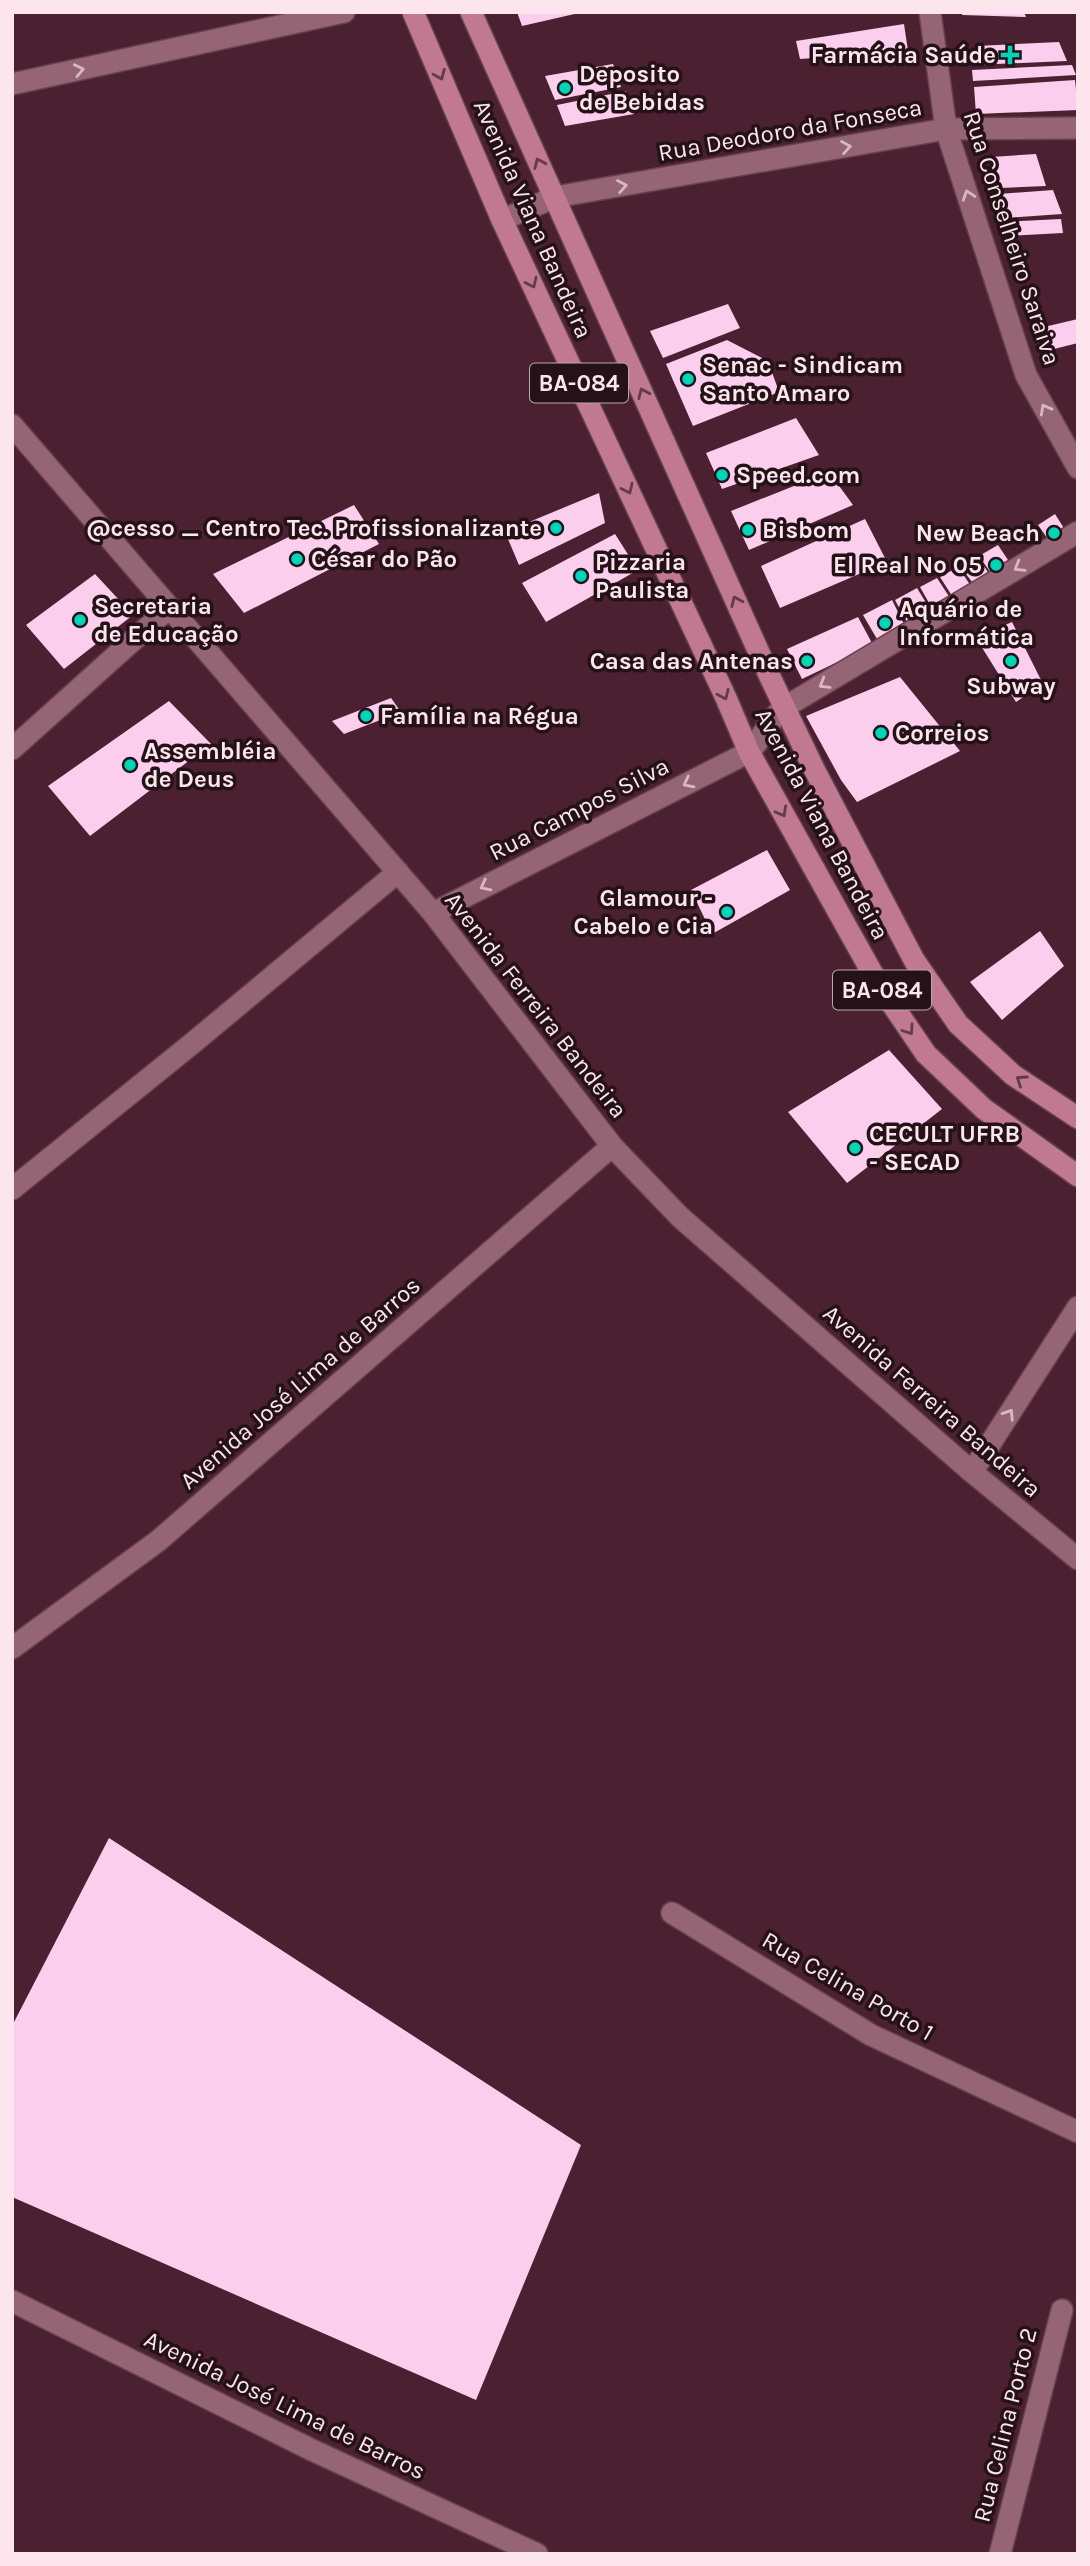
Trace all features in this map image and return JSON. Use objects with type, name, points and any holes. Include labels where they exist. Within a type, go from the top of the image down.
[{"type":"main road","name":"Avenida Viana Bandeira","points":[[413,12],[502,220],[749,752],[879,985],[926,1054],[984,1109],[1078,1176]]},
{"type":"main road","name":"Avenida Viana Bandeira","points":[[471,12],[785,707],[814,769],[914,960],[958,1024],[1013,1075],[1078,1118]]},
{"type":"street","points":[[12,85],[344,12]]},
{"type":"street","name":"Rua Conselheiro Saraiva","points":[[930,12],[946,129],[1026,375],[1078,468]]},
{"type":"street","name":"Rua Deodoro da Fonseca","points":[[502,220],[555,197],[946,129],[1078,128]]},
{"type":"street","name":"Avenida Ferreira Bandeira","points":[[12,425],[433,913],[612,1146],[680,1217],[972,1472],[1078,1559]]},
{"type":"street","points":[[749,752],[762,739],[776,713],[1078,532]]},
{"type":"street","points":[[12,749],[169,608]]},
{"type":"street","name":"Rua Campos Silva","points":[[433,913],[749,752]]},
{"type":"street","points":[[12,1189],[398,872]]},
{"type":"street","name":"Avenida José Lima de Barros","points":[[12,1648],[158,1541],[612,1146]]},
{"type":"street","points":[[972,1472],[1078,1307]]},
{"type":"street","name":"Rua Celina Porto 1","points":[[672,1913],[871,2035],[1078,2132]]},
{"type":"street","name":"Avenida José Lima de Barros","points":[[12,2301],[312,2450],[537,2554]]},
{"type":"street","name":"Rua Celina Porto 2","points":[[1000,2554],[1062,2310]]},
{"type":"building","points":[[517,12],[578,12],[579,13],[522,26]]},
{"type":"building","points":[[962,12],[1024,12],[1026,17],[962,15]]},
{"type":"building","points":[[904,24],[908,51],[800,59],[796,41]]},
{"type":"building","points":[[1059,42],[1067,61],[974,65],[976,46]]},
{"type":"building","points":[[613,64],[621,87],[555,100],[545,76]]},
{"type":"building","points":[[1072,65],[1076,75],[973,81],[972,70]]},
{"type":"building","points":[[1075,80],[1078,110],[976,114],[974,87]]},
{"type":"building","points":[[626,91],[634,114],[565,126],[557,105]]},
{"type":"building","points":[[1036,154],[1046,186],[999,188],[991,157]]},
{"type":"building","points":[[1053,190],[1062,214],[1004,218],[999,194]]},
{"type":"building","points":[[1061,219],[1063,233],[1007,236],[1004,222]]},
{"type":"building","points":[[728,304],[740,328],[663,358],[650,331]]},
{"type":"building","points":[[1078,319],[1078,343],[1042,352],[1031,330]]},
{"type":"building","points":[[727,340],[768,361],[779,392],[693,426],[666,364]]},
{"type":"building","points":[[796,418],[819,455],[722,489],[706,453]]},
{"type":"building","points":[[829,472],[853,505],[749,550],[731,511]]},
{"type":"building","name":"@cesso _ Centro Tec. Profissionalizante","points":[[599,493],[605,523],[519,565],[505,532]]},
{"type":"building","name":"César do Pão","points":[[354,505],[379,544],[244,613],[213,574]]},
{"type":"building","points":[[1055,514],[1067,533],[1050,542],[1038,525]]},
{"type":"building","points":[[865,519],[887,562],[780,608],[761,566]]},
{"type":"building","name":"Pizzaria Paulista","points":[[615,534],[638,570],[546,622],[522,583]]},
{"type":"building","points":[[998,545],[1012,566],[993,576],[979,556]]},
{"type":"building","points":[[978,557],[991,577],[975,586],[960,566]]},
{"type":"building","points":[[958,567],[973,589],[954,599],[940,577]]},
{"type":"building","name":"Secretaria de Educação","points":[[95,574],[133,615],[64,669],[26,625]]},
{"type":"building","points":[[937,578],[952,601],[933,610],[920,587]]},
{"type":"building","points":[[917,588],[931,611],[908,624],[895,600]]},
{"type":"building","points":[[892,600],[905,626],[877,639],[863,615]]},
{"type":"building","points":[[858,617],[873,645],[802,679],[787,649]]},
{"type":"building","name":"Subway","points":[[1012,622],[1043,684],[1016,702],[976,638]]},
{"type":"building","name":"Correios","points":[[900,677],[960,751],[857,802],[841,780],[806,716]]},
{"type":"building","name":"Família na Régua","points":[[391,698],[401,712],[344,734],[332,721]]},
{"type":"building","name":"Assembléia de Deus","points":[[169,701],[211,744],[90,836],[48,786]]},
{"type":"building","name":"Glamour - Cabelo e Cia","points":[[767,850],[790,890],[712,934],[691,890]]},
{"type":"building","points":[[1040,931],[1064,966],[1002,1020],[970,982]]},
{"type":"building","name":"CECULT UFRB - SECAD","points":[[889,1050],[942,1109],[847,1183],[788,1112]]},
{"type":"building","points":[[109,1838],[581,2145],[476,2400],[12,2197],[12,2026]]},
{"type":"place","name":"Farmácia Saúde","points":[[1010,55]]},
{"type":"place","name":"Deposito de Bebidas","points":[[565,88]]},
{"type":"place","name":"Senac - Sindicam Santo Amaro","points":[[688,379]]},
{"type":"place","name":"Speed.com","points":[[722,475]]},
{"type":"place","name":"@cesso _ Centro Tec. Profissionalizante","points":[[556,528]]},
{"type":"place","name":"Bisbom","points":[[748,530]]},
{"type":"place","name":"New Beach","points":[[1054,533]]},
{"type":"place","name":"César do Pão","points":[[297,559]]},
{"type":"place","name":"El Real Nº 05","points":[[996,565]]},
{"type":"place","name":"Pizzaria Paulista","points":[[581,576]]},
{"type":"place","name":"Secretaria de Educação","points":[[80,620]]},
{"type":"place","name":"Aquário de Informática","points":[[885,623]]},
{"type":"place","name":"Casa das Antenas","points":[[807,661]]},
{"type":"place","name":"Subway","points":[[1011,661]]},
{"type":"place","name":"Família na Régua","points":[[366,716]]},
{"type":"place","name":"Correios","points":[[881,733]]},
{"type":"place","name":"Assembléia de Deus","points":[[130,765]]},
{"type":"place","name":"Glamour - Cabelo e Cia","points":[[727,912]]},
{"type":"place","name":"CECULT UFRB - SECAD","points":[[855,1148]]}]
